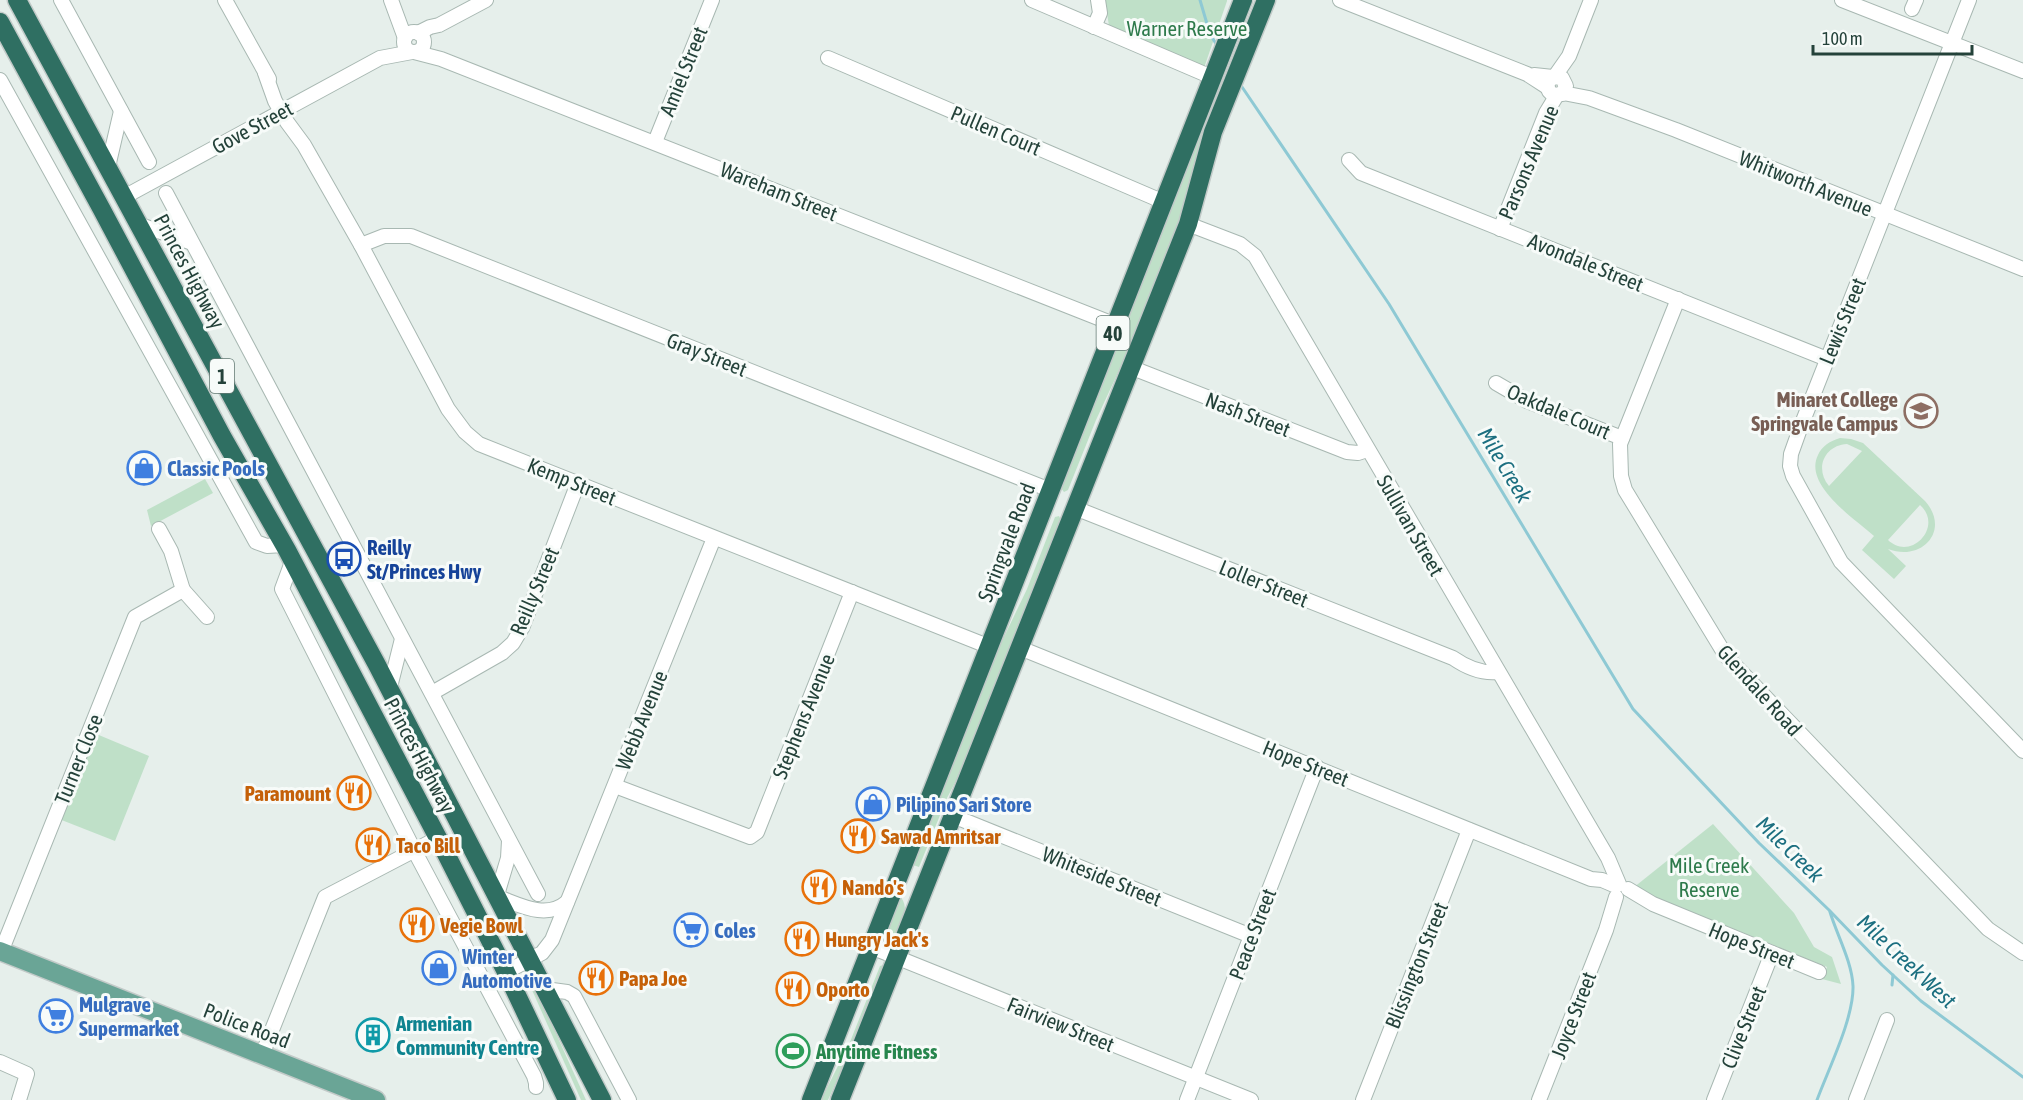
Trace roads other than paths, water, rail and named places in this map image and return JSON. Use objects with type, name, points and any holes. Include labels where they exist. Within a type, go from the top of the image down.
[{"type":"highway","name":"Princes Highway","points":[[17,0],[297,516],[602,1100]]},
{"type":"highway","name":"Springvale Road","points":[[811,1100],[1243,0]]},
{"type":"highway","name":"40","points":[[842,1099],[1188,224],[1204,163],[1228,94],[1266,0]]},
{"type":"highway","name":"Princes Highway","points":[[0,22],[222,436],[284,545],[438,838],[506,972],[567,1100]]},
{"type":"highway","points":[[101,208],[124,197]]},
{"type":"highway","points":[[1050,490],[1075,508]]},
{"type":"main road","name":"Police Road","points":[[1,952],[376,1100]]},
{"type":"street","points":[[61,0],[149,162]]},
{"type":"street","name":"Kemp Street","points":[[225,0],[361,245],[448,409],[465,432],[479,444],[990,647]]},
{"type":"street","name":"Gove Street","points":[[124,197],[284,109],[415,41],[430,27],[439,25],[486,0]]},
{"type":"street","name":"Amiel Street","points":[[655,142],[712,0]]},
{"type":"street","points":[[1032,0],[1215,76]]},
{"type":"street","points":[[1094,27],[1100,13],[1098,0]]},
{"type":"street","name":"Whitworth Avenue","points":[[1340,0],[1676,130],[2023,269]]},
{"type":"street","name":"Parsons Avenue","points":[[1500,228],[1591,0]]},
{"type":"street","points":[[1842,0],[2023,72]]},
{"type":"street","name":"Lewis Street","points":[[1969,0],[1801,426],[1791,454],[1790,466],[1793,476],[1841,562],[2023,751]]},
{"type":"street","points":[[393,4],[415,41]]},
{"type":"street","name":"Wareham Street","points":[[415,41],[441,59],[1116,325]]},
{"type":"street","name":"Pullen Court","points":[[828,58],[1164,202]]},
{"type":"street","points":[[0,80],[256,542],[267,546],[284,545]]},
{"type":"street","points":[[108,167],[121,111]]},
{"type":"street","name":"Avondale Street","points":[[1349,159],[1361,173],[1827,359]]},
{"type":"street","name":"Princes Highway","points":[[166,193],[538,894]]},
{"type":"street","points":[[80,222],[101,208]]},
{"type":"street","points":[[138,224],[192,243]]},
{"type":"street","name":"Sullivan Street","points":[[1188,224],[1240,244],[1255,256],[1485,652],[1608,858],[1621,892]]},
{"type":"street","name":"Gray Street","points":[[361,245],[384,236],[411,236],[1050,490]]},
{"type":"street","name":"Glendale Road","points":[[1678,299],[1622,438],[1619,456],[1623,486],[1726,657],[1988,929],[2023,953]]},
{"type":"street","name":"Nash Street","points":[[1130,367],[1347,452],[1358,453],[1367,450]]},
{"type":"street","name":"Oakdale Court","points":[[1496,383],[1527,401],[1622,438]]},
{"type":"street","points":[[203,446],[222,436]]},
{"type":"street","name":"Reilly Street","points":[[432,693],[502,654],[513,643],[522,628],[578,483]]},
{"type":"street","name":"Loller Street","points":[[1075,508],[1481,671],[1497,672]]},
{"type":"street","points":[[159,529],[171,551],[183,590],[207,617]]},
{"type":"street","name":"Webb Avenue","points":[[506,972],[544,952],[550,943],[714,538]]},
{"type":"street","points":[[292,562],[282,590],[414,850],[534,1076],[536,1087]]},
{"type":"street","name":"Turner Close","points":[[1,952],[135,617],[183,590]]},
{"type":"street","name":"Stephens Avenue","points":[[615,786],[750,837],[757,832],[852,592]]},
{"type":"street","name":"Princes Highway","points":[[389,691],[402,639]]},
{"type":"street","name":"Hope Street","points":[[1020,648],[1591,879],[1600,886],[1653,904],[1819,972]]},
{"type":"street","points":[[1453,658],[1470,658],[1485,652]]},
{"type":"street","name":"Peace Street","points":[[1187,1100],[1317,767]]},
{"type":"street","name":"Whiteside Street","points":[[953,816],[1251,936]]},
{"type":"street","name":"Blissington Street","points":[[1363,1100],[1469,830]]},
{"type":"street","points":[[262,1055],[325,897],[438,838]]},
{"type":"street","points":[[508,839],[508,858],[497,896],[541,911],[554,909],[567,902]]},
{"type":"street","name":"Joyce Street","points":[[1539,1100],[1606,930],[1615,917],[1621,892]]},
{"type":"street","name":"Fairview Street","points":[[871,947],[1251,1100]]},
{"type":"street","name":"Clive Street","points":[[1714,1100],[1772,953]]},
{"type":"street","points":[[545,989],[567,992],[574,996],[629,1100]]},
{"type":"street","points":[[1856,1100],[1887,1020]]},
{"type":"street","points":[[0,1062],[27,1074],[19,1100]]},
{"type":"waterway","name":"Mile Creek","points":[[1200,0],[1210,34],[1218,47]]},
{"type":"waterway","name":"Mile Creek","points":[[1240,84],[1389,304],[1633,709],[1759,843],[1882,965],[1921,1001],[2023,1077]]},
{"type":"waterway","points":[[1817,1100],[1840,1044],[1849,1013],[1853,986],[1850,968],[1830,912]]},
{"type":"waterway","name":"Mile Creek West","points":[[1892,985],[1893,975]]},
{"type":"place","name":"Minaret College Springvale Campus","points":[[1921,411]]},
{"type":"place","name":"Classic Pools","points":[[144,468]]},
{"type":"place","name":"Reilly St/Princes Hwy","points":[[344,559]]},
{"type":"place","name":"Paramount","points":[[354,793]]},
{"type":"place","name":"Pilipino Sari Store","points":[[873,804]]},
{"type":"place","name":"Sawad Amritsar","points":[[858,836]]},
{"type":"place","name":"Taco Bill","points":[[373,845]]},
{"type":"place","name":"Nando's","points":[[819,887]]},
{"type":"place","name":"Vegie Bowl","points":[[417,925]]},
{"type":"place","name":"Coles","points":[[691,930]]},
{"type":"place","name":"Hungry Jack's","points":[[802,939]]},
{"type":"place","name":"Winter Automotive","points":[[439,968]]},
{"type":"place","name":"Papa Joe","points":[[596,978]]},
{"type":"place","name":"Oporto","points":[[793,989]]},
{"type":"place","name":"Mulgrave Supermarket","points":[[56,1016]]},
{"type":"place","name":"Armenian Community Centre","points":[[373,1035]]},
{"type":"place","name":"Anytime Fitness","points":[[793,1051]]},
{"type":"park label","name":"Warner Reserve","points":[[1187,28]]},
{"type":"park label","name":"Mile Creek Reserve","points":[[1709,877]]}]
